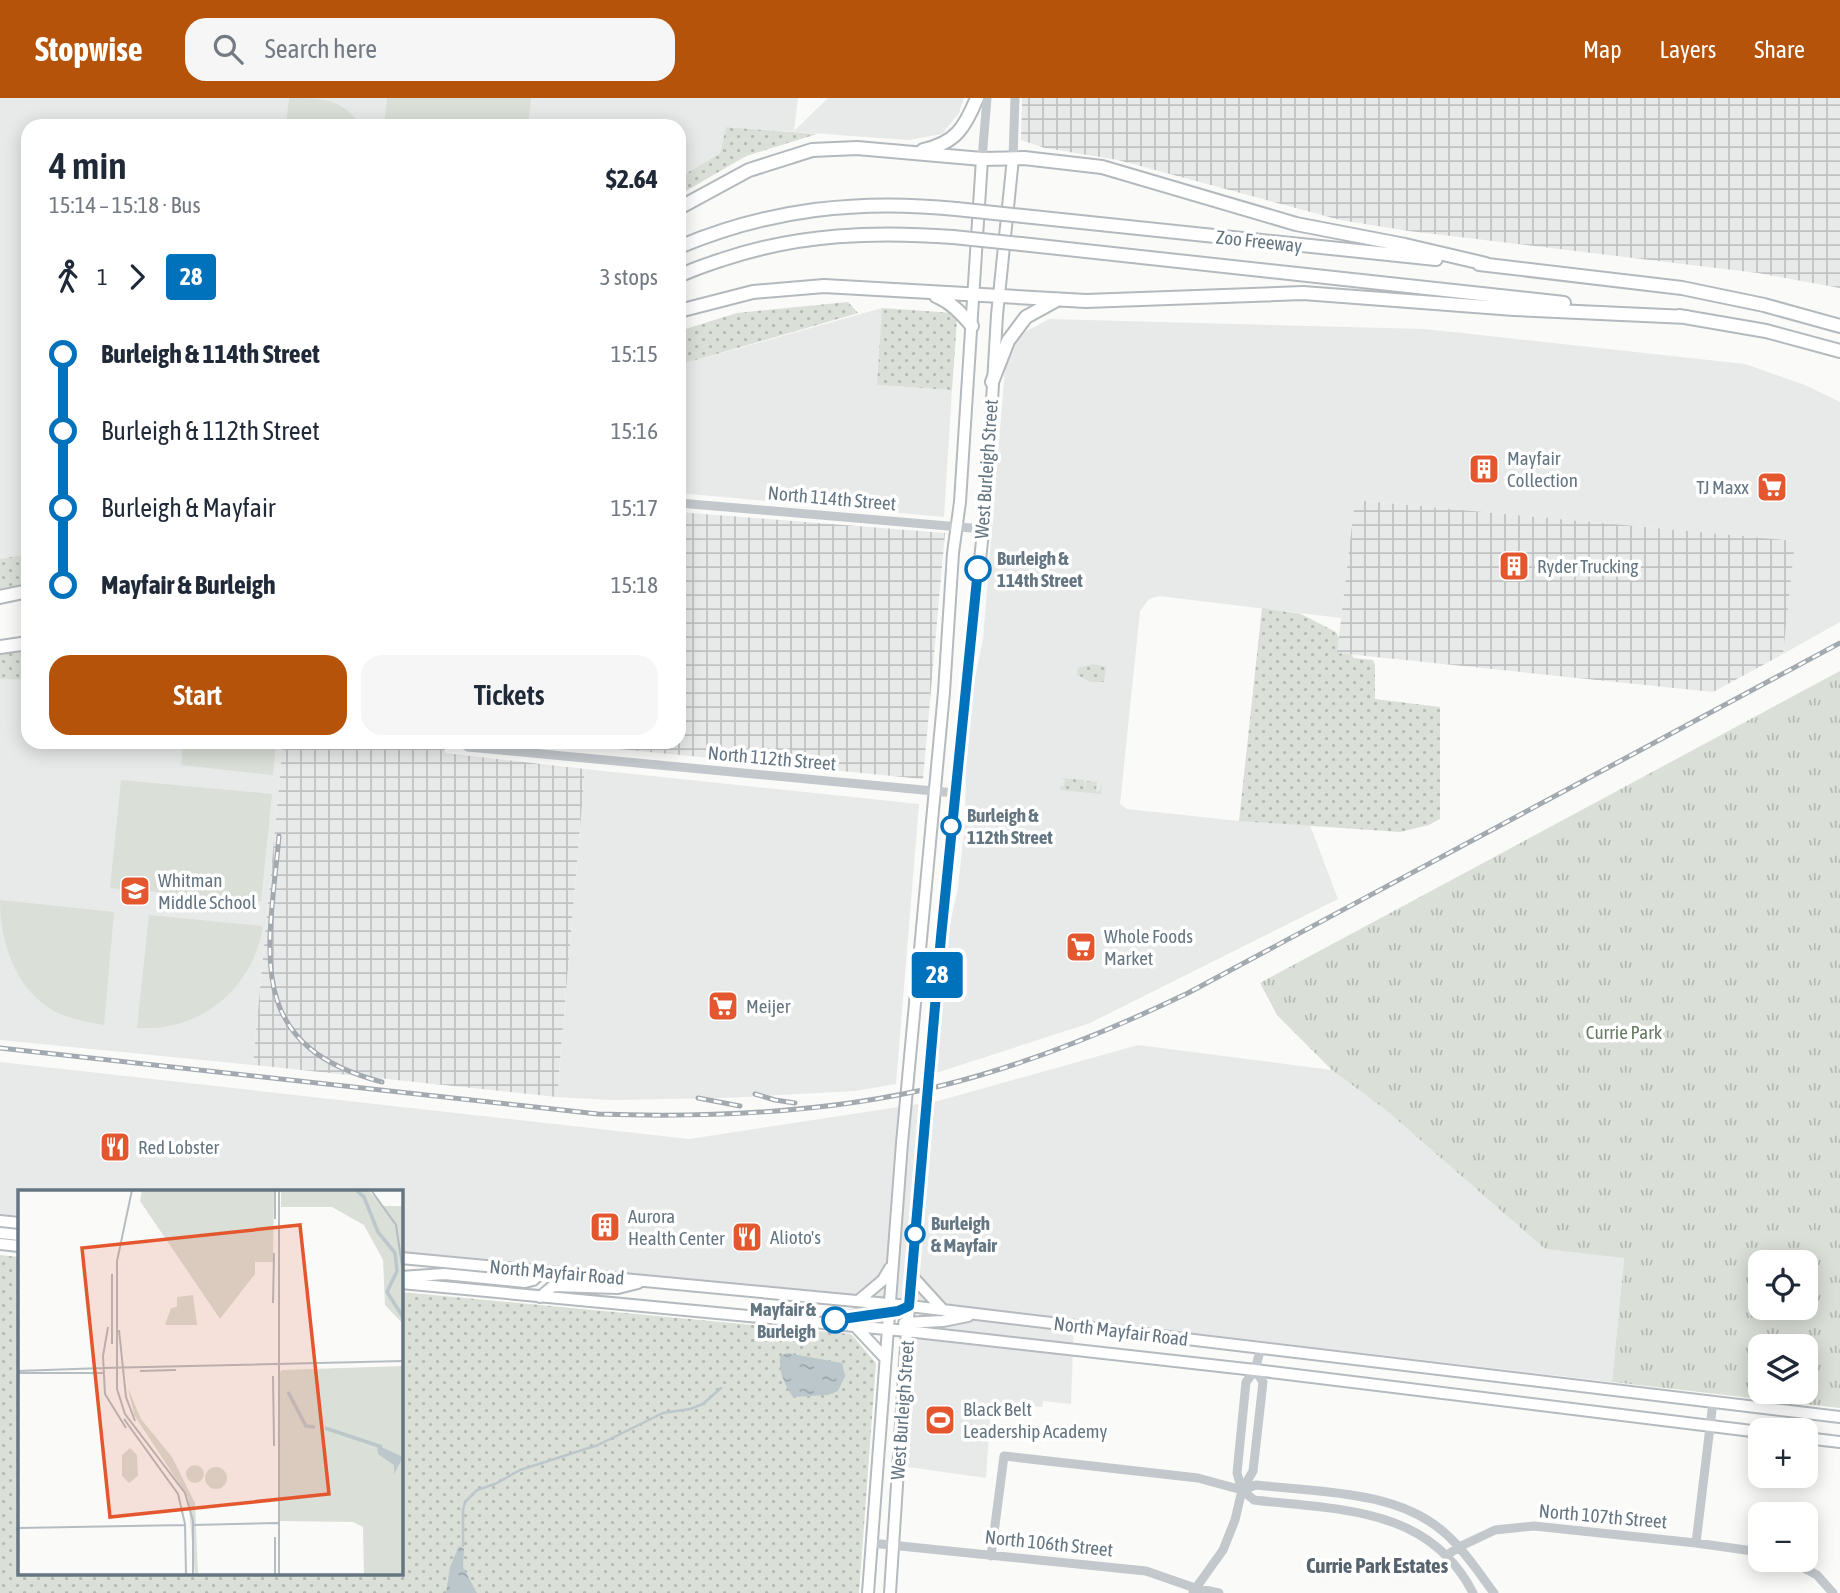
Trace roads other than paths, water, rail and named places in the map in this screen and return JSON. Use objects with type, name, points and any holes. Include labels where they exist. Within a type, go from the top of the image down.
[{"type":"highway","points":[[916,152],[934,148],[958,133],[968,120],[976,98]]},
{"type":"highway","points":[[686,204],[749,170],[792,155],[834,148],[982,159],[1013,158],[1094,165],[1296,224],[1486,264]]},
{"type":"highway","name":"Zoo Freeway","points":[[686,244],[749,222],[828,207],[885,204],[956,209],[1486,264],[1682,288],[1764,305],[1840,326]]},
{"type":"highway","name":"Zoo Freeway","points":[[686,273],[754,249],[829,236],[897,233],[1021,244],[1687,317],[1766,331],[1840,351]]},
{"type":"highway","points":[[686,309],[734,296],[777,289],[852,287],[1055,301],[1303,293],[1514,309],[1687,317]]},
{"type":"highway","points":[[929,293],[948,302],[972,326]]},
{"type":"highway","points":[[992,382],[1008,341],[1027,317],[1055,301]]},
{"type":"highway","points":[[0,597],[21,592]]},
{"type":"highway","points":[[0,648],[21,644]]},
{"type":"main road","name":"West Burleigh Street","points":[[890,1593],[907,1326],[955,793],[983,529],[992,382],[1013,158]]},
{"type":"main road","name":"West Burleigh Street","points":[[867,1593],[888,1308],[957,526],[982,159]]},
{"type":"main road","points":[[0,1221],[18,1223]]},
{"type":"main road","points":[[0,1233],[18,1235]]},
{"type":"main road","points":[[0,1244],[18,1246]]},
{"type":"main road","name":"North Mayfair Road","points":[[402,1258],[858,1301],[888,1308]]},
{"type":"main road","points":[[858,1301],[883,1280],[892,1266]]},
{"type":"main road","points":[[402,1280],[444,1274],[525,1282],[533,1280],[544,1270]]},
{"type":"main road","points":[[912,1276],[943,1310]]},
{"type":"main road","name":"North Mayfair Road","points":[[402,1280],[540,1297],[887,1329]]},
{"type":"main road","points":[[540,1297],[553,1286],[618,1288],[648,1280]]},
{"type":"main road","points":[[821,1322],[909,1306]]},
{"type":"main road","name":"North Mayfair Road","points":[[909,1306],[1840,1417]]},
{"type":"main road","points":[[887,1329],[977,1314]]},
{"type":"main road","points":[[854,1325],[885,1358]]},
{"type":"main road","name":"North Mayfair Road","points":[[907,1326],[1748,1431]]},
{"type":"main road","points":[[1818,1439],[1840,1442]]},
{"type":"street","name":"West Burleigh Street","points":[[982,159],[987,98]]},
{"type":"street","name":"West Burleigh Street","points":[[1013,158],[1015,98]]},
{"type":"street","name":"North 114th Street","points":[[686,504],[983,529]]},
{"type":"street","name":"North 112th Street","points":[[487,749],[955,793]]},
{"type":"street","points":[[1242,1490],[1237,1472],[1246,1382],[1255,1370],[1261,1347]]},
{"type":"street","points":[[1193,1591],[1226,1544],[1242,1490],[1253,1471],[1263,1382],[1255,1370]]},
{"type":"street","points":[[1696,1542],[1713,1402]]},
{"type":"street","points":[[991,1556],[1004,1456],[1198,1478],[1242,1490],[1254,1500],[1357,1512],[1383,1518],[1426,1538],[1447,1555],[1473,1593]]},
{"type":"street","points":[[1242,1490],[1256,1485],[1359,1497],[1394,1504],[1437,1526],[1460,1546],[1494,1593]]},
{"type":"street","name":"North 107th Street","points":[[1447,1555],[1495,1530],[1534,1526],[1696,1542],[1748,1550]]},
{"type":"street","name":"North 106th Street","points":[[871,1543],[1146,1571],[1193,1591],[1219,1593]]},
{"type":"street","points":[[1811,1572],[1833,1593]]},
{"type":"water","points":[[787,1353],[842,1363],[845,1376],[838,1391],[828,1395],[793,1397],[780,1368],[780,1356]]},
{"type":"water","points":[[459,1546],[464,1549],[463,1567],[477,1593],[446,1593],[450,1567]]},
{"type":"waterway","points":[[463,1546],[463,1510],[465,1502],[477,1490],[495,1484],[520,1470],[598,1445],[663,1413],[703,1404],[721,1388]]},
{"type":"railway","points":[[0,1048],[598,1114],[770,1112],[855,1102],[940,1086],[1067,1046],[1188,993],[1840,643]]},
{"type":"railway","points":[[279,836],[270,955],[274,988],[285,1018],[305,1044],[337,1066],[382,1082]]},
{"type":"railway","points":[[755,1094],[795,1103]]},
{"type":"railway","points":[[698,1098],[740,1106]]},
{"type":"place","name":"Mayfair Collection","points":[[1484,469]]},
{"type":"place","name":"TJ Maxx","points":[[1772,487]]},
{"type":"place","name":"Ryder Trucking","points":[[1514,566]]},
{"type":"place","name":"Burleigh & 114th Street","points":[[978,569]]},
{"type":"place","name":"Burleigh & 112th Street","points":[[951,826]]},
{"type":"place","name":"Whitman Middle School","points":[[135,891]]},
{"type":"place","name":"Whole Foods Market","points":[[1081,947]]},
{"type":"place","name":"Meijer","points":[[723,1006]]},
{"type":"place","name":"Red Lobster","points":[[115,1147]]},
{"type":"place","name":"Aurora Health Center","points":[[605,1227]]},
{"type":"place","name":"Burleigh & Mayfair","points":[[915,1234]]},
{"type":"place","name":"Alioto's","points":[[747,1237]]},
{"type":"place","name":"Mayfair & Burleigh","points":[[835,1320]]},
{"type":"place","name":"Black Belt Leadership Academy","points":[[940,1420]]},
{"type":"district","name":"Currie Park Estates","points":[[1377,1566]]},
{"type":"park label","name":"Currie Park","points":[[1624,1032]]}]
